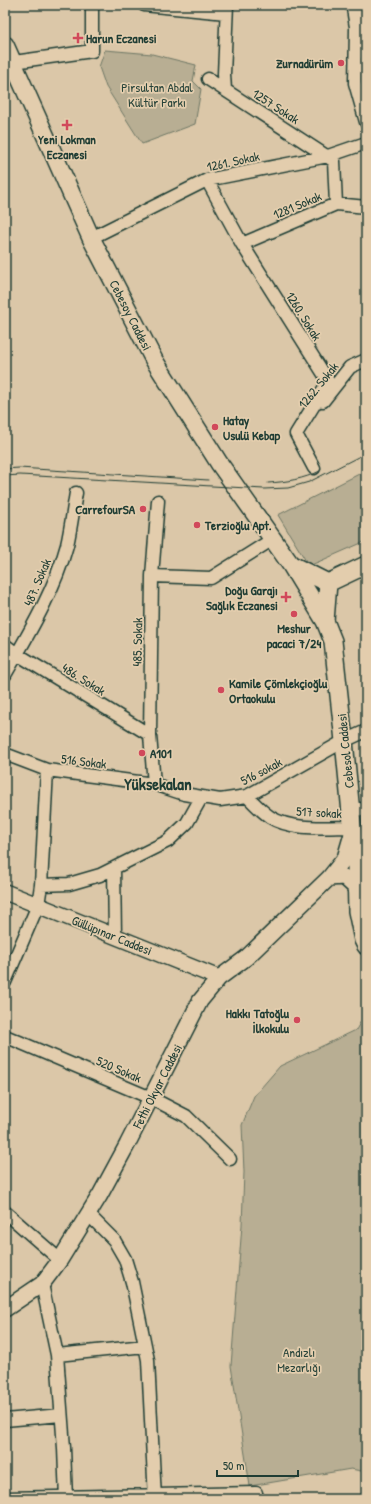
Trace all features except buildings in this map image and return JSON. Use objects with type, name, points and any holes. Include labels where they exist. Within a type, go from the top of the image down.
[{"type":"main road","name":"Cebesoy Caddesi","points":[[5,45],[9,63],[91,238],[148,347],[174,392],[220,463],[292,565]]},
{"type":"main road","points":[[292,565],[328,583]]},
{"type":"main road","name":"Cebesol Caddesi","points":[[292,565],[325,621],[333,641],[344,741],[358,809],[353,830],[361,864],[356,888],[357,911],[365,942]]},
{"type":"main road","points":[[328,583],[366,565]]},
{"type":"main road","points":[[325,621],[328,583]]},
{"type":"street","points":[[9,63],[92,51],[92,5]]},
{"type":"street","points":[[144,5],[227,9],[224,74],[225,90]]},
{"type":"street","points":[[354,5],[356,24],[355,83],[366,122]]},
{"type":"street","points":[[356,24],[366,52]]},
{"type":"street","name":"1257 Sokak","points":[[208,79],[328,156]]},
{"type":"street","name":"1261. Sokak","points":[[91,238],[208,180],[328,156],[366,143]]},
{"type":"street","points":[[328,156],[334,161],[336,204]]},
{"type":"street","name":"1260. Sokak","points":[[208,180],[242,244],[327,379],[325,387],[296,434]]},
{"type":"street","name":"1281 Sokak","points":[[242,244],[336,204],[366,207]]},
{"type":"street","name":"1262. Sokak","points":[[296,434],[350,367],[366,360]]},
{"type":"street","points":[[296,434],[314,468]]},
{"type":"street","name":"487. Sokak","points":[[5,675],[36,619],[57,572],[67,545],[76,494]]},
{"type":"street","name":"485. Sokak","points":[[154,784],[150,735],[152,576],[158,501]]},
{"type":"street","points":[[152,576],[211,578],[273,539]]},
{"type":"street","name":"486. Sokak","points":[[5,645],[17,654],[150,735]]},
{"type":"street","name":"516 sokak","points":[[184,794],[220,800],[247,796],[344,741],[366,731]]},
{"type":"street","name":"516 Sokak","points":[[5,754],[47,770],[154,784],[184,794]]},
{"type":"street","points":[[5,982],[38,905],[41,885],[47,770]]},
{"type":"street","name":"517 sokak","points":[[247,796],[270,818],[295,826],[353,830]]},
{"type":"street","points":[[41,885],[69,884],[100,875],[168,841],[187,823],[201,798]]},
{"type":"street","name":"Fethi Okyar Caddesi","points":[[5,1309],[42,1284],[60,1260],[104,1189],[152,1098],[200,1001],[219,978],[246,958],[330,878],[345,858],[353,830]]},
{"type":"street","points":[[114,868],[115,936]]},
{"type":"street","points":[[330,878],[344,877],[356,888]]},
{"type":"street","name":"Güllüpınar Caddesi","points":[[5,892],[219,978]]},
{"type":"street","name":"520 Sokak","points":[[5,1036],[152,1098],[186,1116],[230,1159]]},
{"type":"street","points":[[5,1212],[60,1260]]},
{"type":"street","points":[[88,1214],[114,1240],[125,1259],[132,1282],[148,1360],[155,1497]]},
{"type":"street","points":[[42,1284],[56,1355],[66,1498]]},
{"type":"street","points":[[56,1355],[145,1346]]},
{"type":"street","points":[[5,1420],[61,1414]]},
{"type":"street","points":[[5,1498],[155,1497],[256,1493],[257,1499]]},
{"type":"green space","name":"Pirsultan Abdal Kültür Parkı","points":[[105,50],[152,54],[196,65],[193,81],[201,89],[195,124],[142,144],[106,87],[99,67]]},
{"type":"green space","points":[[365,471],[366,541],[309,566],[278,515]]},
{"type":"green space","name":"Andızlı Mezarlığı","points":[[366,1012],[366,1472],[351,1469],[250,1486],[231,1366],[242,1225],[244,1172],[242,1125],[254,1096],[280,1066],[356,1030]]},
{"type":"tram line","points":[[5,476],[20,475],[264,489],[288,488],[309,482],[366,453]]},
{"type":"tram line","points":[[5,469],[19,468],[208,480]]},
{"type":"tram line","points":[[268,483],[295,480],[320,471]]},
{"type":"place","name":"Harun Eczanesi","points":[[78,38]]},
{"type":"place","name":"Zurnadürüm","points":[[341,63]]},
{"type":"place","name":"Yeni Lokman Eczanesi","points":[[67,125]]},
{"type":"place","name":"Hatay Usulü Kebap","points":[[215,427]]},
{"type":"place","name":"CarrefourSA","points":[[143,509]]},
{"type":"place","name":"Terzioğlu Apt.","points":[[197,525]]},
{"type":"place","name":"Doğu Garajı Sağlık Eczanesi","points":[[286,597]]},
{"type":"place","name":"Meshur pacaci 7/24","points":[[294,614]]},
{"type":"place","name":"Kamile Çömlekçioğlu Ortaokulu","points":[[221,690]]},
{"type":"place","name":"A101","points":[[142,753]]},
{"type":"place","name":"Hakkı Tatoğlu İlkokulu","points":[[297,1020]]},
{"type":"district","name":"Yüksekalan","points":[[158,784]]}]
